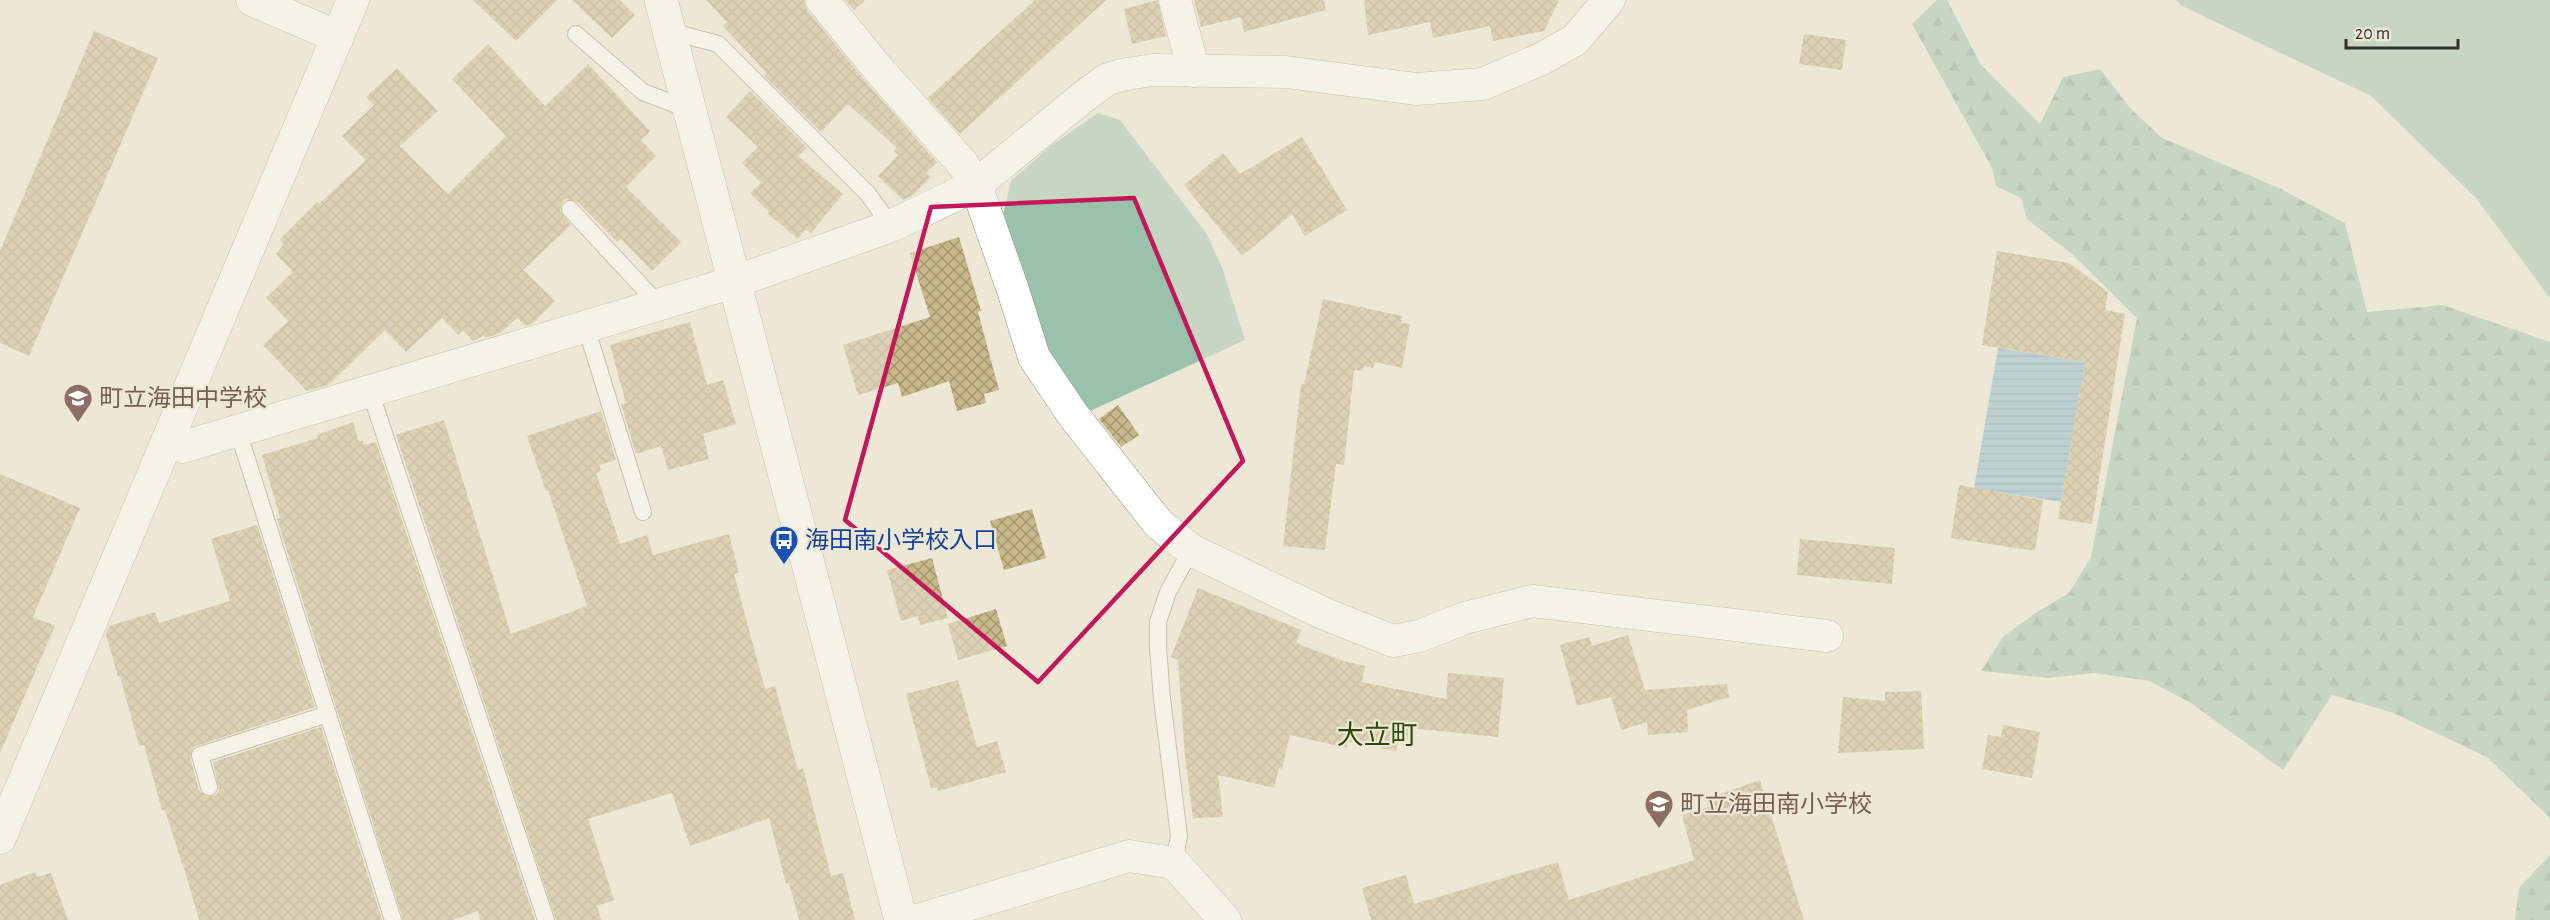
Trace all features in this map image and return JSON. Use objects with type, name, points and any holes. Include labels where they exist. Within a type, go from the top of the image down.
[{"type":"street","points":[[252,0],[338,37]]},
{"type":"street","points":[[0,838],[353,0]]},
{"type":"street","points":[[822,0],[879,70],[962,163],[976,185],[1034,357],[1072,415],[1158,524],[1191,550],[1325,614],[1393,640],[1419,636],[1465,618],[1532,601],[1827,636]]},
{"type":"street","points":[[1175,0],[1194,71]]},
{"type":"street","points":[[168,442],[183,447],[586,327],[734,282],[891,226],[976,185],[1106,80],[1121,75],[1153,70],[1286,72],[1416,89],[1483,84],[1541,59],[1575,40],[1609,0]]},
{"type":"street","points":[[665,15],[901,920]]},
{"type":"street","points":[[918,920],[1129,856],[1174,863],[1225,920]]},
{"type":"lane","points":[[665,15],[718,44],[868,194],[891,226]]},
{"type":"lane","points":[[576,34],[643,92],[690,110]]},
{"type":"lane","points":[[570,209],[659,305]]},
{"type":"lane","points":[[586,327],[643,512]]},
{"type":"lane","points":[[370,391],[546,920]]},
{"type":"lane","points":[[238,430],[393,920]]},
{"type":"lane","points":[[1174,863],[1179,836],[1162,699],[1158,622],[1168,592],[1191,550]]},
{"type":"lane","points":[[209,787],[200,755],[328,714]]},
{"type":"highlighted area","points":[[1134,198],[1243,461],[1038,682],[845,520],[931,207]]},
{"type":"green space","points":[[1937,0],[1947,0],[1981,65],[2040,124],[2063,77],[2100,69],[2130,108],[2162,138],[2279,188],[2345,223],[2367,312],[2443,305],[2550,342],[2550,818],[2487,757],[2391,712],[2332,695],[2283,770],[2191,703],[2149,681],[2094,673],[2048,678],[1981,671],[2003,637],[2034,614],[2069,593],[2091,557],[2137,318],[2072,254],[2027,219],[2021,198],[1996,186],[1992,168],[1912,24]]},
{"type":"green space","points":[[2176,0],[2550,0],[2550,298],[2476,198],[2371,96],[2182,6]]},
{"type":"green space","points":[[1098,113],[1120,120],[1206,233],[1222,267],[1245,340],[1090,411],[1077,408],[1046,362],[1000,228],[1011,181],[1052,145]]},
{"type":"green space","points":[[2550,855],[2550,920],[2515,920],[2519,888]]},
{"type":"water","points":[[1998,348],[2085,362],[2061,502],[1974,488]]},
{"type":"building","points":[[473,0],[557,0],[516,41]]},
{"type":"building","points":[[572,0],[620,0],[635,15],[612,38]]},
{"type":"building","points":[[706,0],[804,0],[808,11],[865,81],[937,162],[926,173],[931,177],[913,195],[903,200],[878,176],[898,155],[894,151],[897,148],[848,104],[821,132],[764,76],[767,73],[723,26],[727,22]]},
{"type":"building","points":[[845,0],[865,0],[854,10]]},
{"type":"building","points":[[1035,0],[1106,0],[960,134],[928,98]]},
{"type":"building","points":[[1158,0],[1166,36],[1132,44],[1124,9]]},
{"type":"building","points":[[1194,0],[1324,0],[1326,10],[1244,32],[1241,17],[1201,27]]},
{"type":"building","points":[[1364,0],[1559,0],[1544,31],[1493,41],[1490,26],[1433,38],[1430,22],[1368,35]]},
{"type":"building","points":[[94,31],[158,58],[29,356],[0,343],[0,251]]},
{"type":"building","points":[[1804,34],[1846,40],[1842,70],[1799,64]]},
{"type":"building","points":[[488,44],[545,106],[588,64],[650,131],[641,140],[656,156],[626,187],[681,242],[652,271],[621,239],[617,242],[578,202],[567,199],[562,202],[560,211],[571,225],[523,270],[555,301],[533,323],[526,326],[517,318],[500,333],[485,338],[483,336],[473,341],[463,330],[458,335],[442,318],[406,352],[385,330],[328,385],[307,391],[263,345],[288,321],[266,298],[293,272],[276,254],[284,244],[280,239],[317,202],[319,204],[366,160],[342,136],[374,105],[366,97],[397,68],[438,111],[400,146],[448,194],[506,136],[452,79]]},
{"type":"building","points":[[750,91],[807,148],[798,156],[843,194],[811,233],[806,229],[798,239],[768,214],[769,212],[750,193],[761,183],[742,163],[758,147],[726,117]]},
{"type":"building","points":[[1302,137],[1347,210],[1305,236],[1292,214],[1242,256],[1184,185],[1223,153],[1240,174]]},
{"type":"building","points":[[959,237],[981,311],[978,312],[999,390],[984,394],[986,403],[957,411],[949,381],[902,397],[898,383],[858,395],[843,345],[930,317],[910,253]]},
{"type":"building","points":[[1997,251],[2069,263],[2108,292],[2105,310],[2125,314],[2092,524],[2058,519],[2085,362],[1982,345]]},
{"type":"building","points":[[1323,299],[1402,316],[1401,323],[1410,324],[1402,368],[1375,362],[1373,368],[1364,366],[1362,371],[1354,370],[1344,465],[1336,464],[1325,550],[1283,546],[1301,384],[1304,384]]},
{"type":"building","points":[[690,322],[707,385],[723,380],[736,424],[703,434],[709,459],[668,470],[661,446],[636,454],[621,404],[626,403],[610,345]]},
{"type":"building","points":[[1118,405],[1139,435],[1121,447],[1099,419]]},
{"type":"building","points":[[601,411],[616,460],[599,465],[601,471],[596,473],[620,544],[647,535],[653,555],[729,534],[739,573],[734,574],[765,689],[775,686],[798,770],[803,768],[831,876],[843,873],[855,920],[799,920],[789,883],[786,884],[769,818],[690,846],[672,793],[588,819],[614,900],[597,906],[601,920],[556,920],[396,435],[444,420],[511,634],[587,606],[548,490],[546,491],[527,436]]},
{"type":"building","points":[[353,422],[359,442],[363,440],[364,445],[376,442],[535,920],[480,920],[478,911],[453,920],[403,920],[277,519],[280,518],[262,455],[318,438],[317,435]]},
{"type":"building","points":[[0,474],[80,508],[33,617],[55,626],[0,753]]},
{"type":"building","points":[[1959,485],[2043,500],[2035,551],[1951,538]]},
{"type":"building","points":[[1032,509],[1046,558],[1004,570],[990,521]]},
{"type":"building","points":[[257,525],[315,707],[193,747],[190,758],[199,790],[207,797],[216,795],[219,790],[213,762],[321,727],[382,920],[199,920],[165,810],[162,810],[144,745],[139,746],[106,634],[109,626],[155,612],[159,623],[230,601],[211,539]]},
{"type":"building","points":[[1800,539],[1895,548],[1892,584],[1797,575]]},
{"type":"building","points":[[932,558],[948,618],[920,625],[918,616],[901,621],[887,570]]},
{"type":"building","points":[[1198,588],[1301,630],[1296,643],[1343,661],[1365,666],[1362,682],[1446,699],[1448,673],[1504,678],[1498,737],[1409,728],[1407,741],[1399,739],[1396,751],[1348,742],[1347,748],[1290,735],[1282,769],[1279,768],[1274,788],[1218,775],[1223,817],[1193,818],[1185,756],[1178,660],[1171,657]]},
{"type":"building","points":[[996,609],[1007,646],[958,660],[948,624]]},
{"type":"building","points":[[1628,635],[1645,690],[1727,684],[1729,697],[1687,710],[1688,732],[1648,735],[1647,722],[1621,730],[1611,697],[1577,706],[1560,645],[1589,637],[1592,646]]},
{"type":"building","points":[[958,680],[977,747],[997,741],[1006,772],[938,791],[937,787],[931,788],[906,694]]},
{"type":"building","points":[[1921,691],[1924,749],[1838,753],[1843,697],[1885,701],[1885,692]]},
{"type":"building","points":[[2003,725],[2040,732],[2032,778],[1982,769],[1988,735],[2001,737]]},
{"type":"building","points":[[1760,780],[1804,920],[1371,920],[1362,888],[1406,875],[1414,904],[1558,862],[1569,900],[1694,860],[1682,815],[1708,807],[1706,799]]},
{"type":"building","points":[[35,872],[37,877],[51,873],[68,920],[0,920],[0,885]]},
{"type":"place","name":"町立海田中学校","points":[[78,424]]},
{"type":"place","name":"海田南小学校入口","points":[[784,566]]},
{"type":"place","name":"町立海田南小学校","points":[[1659,830]]},
{"type":"district","name":"大立町","points":[[1377,735]]}]
